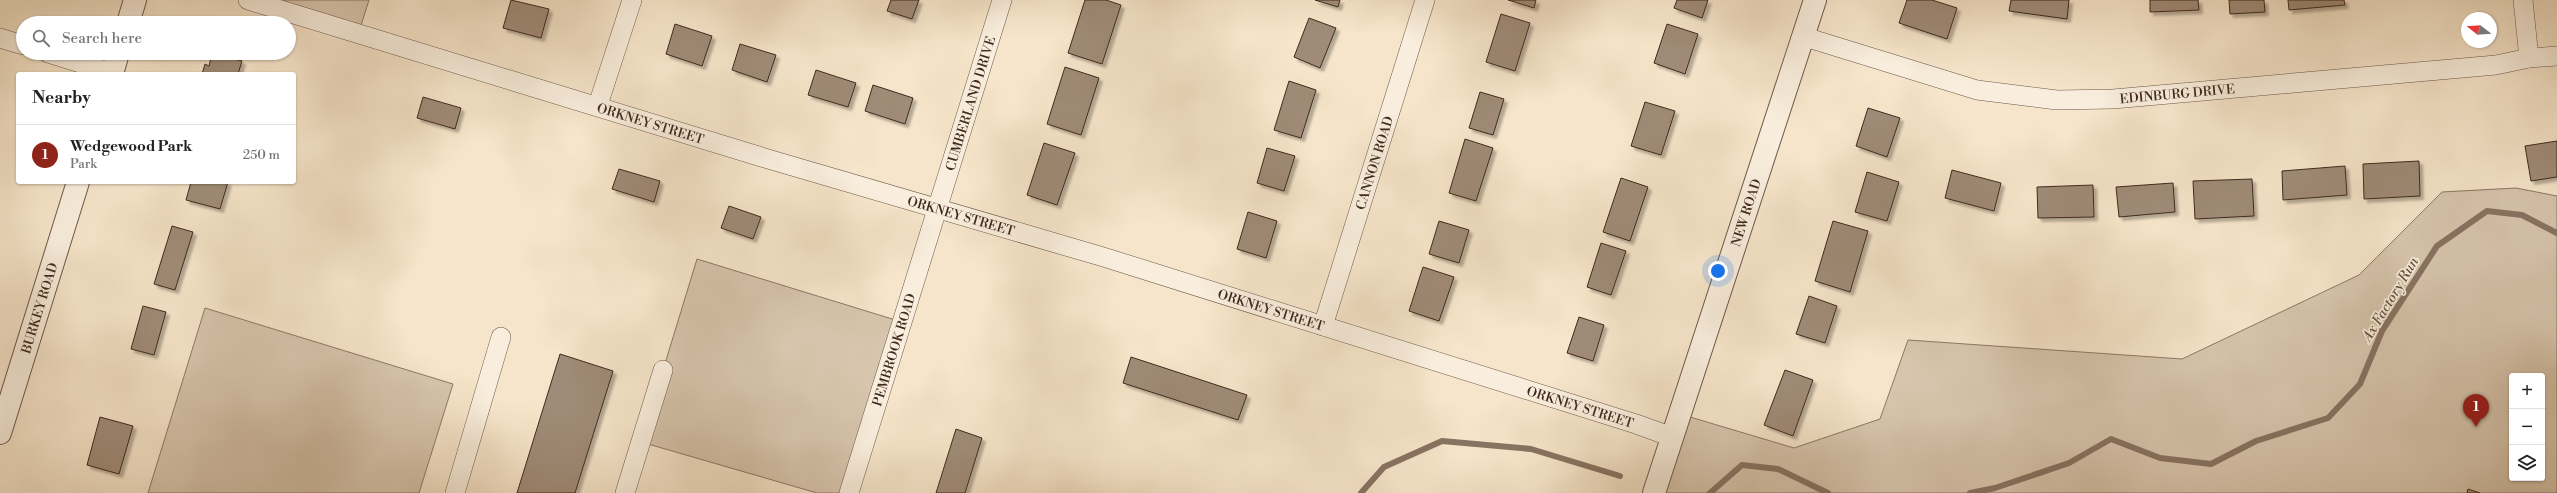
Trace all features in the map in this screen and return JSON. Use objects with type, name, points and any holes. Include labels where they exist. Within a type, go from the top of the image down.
[{"type":"street","points":[[130,16],[135,0]]},
{"type":"street","name":"ORKNEY STREET","points":[[248,0],[598,105],[768,158],[938,207],[1636,424],[1672,437]]},
{"type":"street","points":[[598,105],[632,0]]},
{"type":"street","name":"CUMBERLAND DRIVE","points":[[938,207],[1002,0]]},
{"type":"street","name":"CANNON ROAD","points":[[1323,326],[1425,0]]},
{"type":"street","name":"NEW ROAD","points":[[1654,493],[1815,0]]},
{"type":"street","points":[[2524,0],[2529,58]]},
{"type":"street","name":"EDINBURG DRIVE","points":[[1804,37],[1977,90],[2056,100],[2113,99],[2496,65],[2529,58],[2557,56]]},
{"type":"street","points":[[0,38],[16,43]]},
{"type":"street","points":[[81,60],[114,67]]},
{"type":"street","name":"BURKEY ROAD","points":[[0,433],[77,184]]},
{"type":"street","name":"PEMBROOK ROAD","points":[[849,493],[938,207]]},
{"type":"street","points":[[455,493],[502,337]]},
{"type":"street","points":[[625,493],[662,370]]},
{"type":"shaded area","points":[[248,0],[369,0],[358,35]]},
{"type":"shaded area","points":[[2516,188],[2557,196],[2557,493],[1654,493],[1680,414],[1794,448],[1880,419],[1908,340],[2182,359],[2359,275],[2442,192]]},
{"type":"shaded area","points":[[697,259],[902,322],[849,493],[817,493],[641,442]]},
{"type":"shaded area","points":[[205,308],[453,384],[419,493],[148,493]]},
{"type":"building","points":[[511,0],[549,9],[541,38],[503,28]]},
{"type":"building","points":[[891,0],[919,0],[912,19],[887,11]]},
{"type":"building","points":[[1085,0],[1106,0],[1121,5],[1102,64],[1068,53]]},
{"type":"building","points":[[1315,0],[1340,0],[1338,7]]},
{"type":"building","points":[[1508,0],[1536,0],[1534,8]]},
{"type":"building","points":[[1677,0],[1708,0],[1702,18],[1674,8]]},
{"type":"building","points":[[1907,0],[1932,0],[1957,8],[1947,39],[1899,23]]},
{"type":"building","points":[[2011,0],[2069,0],[2067,19],[2009,11]]},
{"type":"building","points":[[2150,0],[2198,0],[2199,10],[2150,12]]},
{"type":"building","points":[[2229,0],[2264,0],[2265,12],[2230,14]]},
{"type":"building","points":[[2288,0],[2344,0],[2345,5],[2289,10]]},
{"type":"building","points":[[1501,14],[1530,23],[1515,71],[1486,62]]},
{"type":"building","points":[[1309,18],[1336,28],[1320,68],[1294,57]]},
{"type":"building","points":[[675,24],[712,36],[702,66],[666,54]]},
{"type":"building","points":[[1667,24],[1698,34],[1685,74],[1654,63]]},
{"type":"building","points":[[740,44],[776,55],[767,82],[732,70]]},
{"type":"building","points":[[210,60],[242,61],[239,72],[203,72],[205,64],[209,66]]},
{"type":"building","points":[[1065,67],[1099,78],[1081,135],[1047,124]]},
{"type":"building","points":[[816,70],[856,83],[848,107],[808,95]]},
{"type":"building","points":[[1289,81],[1316,90],[1301,138],[1274,130]]},
{"type":"building","points":[[873,85],[913,98],[905,124],[865,111]]},
{"type":"building","points":[[1480,92],[1504,99],[1493,135],[1469,128]]},
{"type":"building","points":[[423,97],[461,108],[455,129],[417,118]]},
{"type":"building","points":[[1645,102],[1675,111],[1661,155],[1631,146]]},
{"type":"building","points":[[1868,108],[1900,118],[1887,157],[1856,146]]},
{"type":"building","points":[[1465,139],[1493,148],[1476,201],[1449,193]]},
{"type":"building","points":[[2557,141],[2557,177],[2531,181],[2525,146]]},
{"type":"building","points":[[1044,143],[1075,153],[1057,205],[1027,195]]},
{"type":"building","points":[[1267,148],[1295,156],[1284,191],[1257,183]]},
{"type":"building","points":[[2419,161],[2420,196],[2364,199],[2363,164]]},
{"type":"building","points":[[2345,166],[2347,195],[2283,200],[2282,171]]},
{"type":"building","points":[[619,169],[660,181],[654,202],[612,189]]},
{"type":"building","points":[[1952,170],[2001,183],[1994,211],[1945,198]]},
{"type":"building","points":[[1867,172],[1899,182],[1887,221],[1855,212]]},
{"type":"building","points":[[1621,178],[1648,187],[1630,241],[1603,232]]},
{"type":"building","points":[[2252,179],[2254,216],[2195,219],[2193,181]]},
{"type":"building","points":[[2173,183],[2175,212],[2119,217],[2116,187]]},
{"type":"building","points":[[190,184],[227,184],[220,209],[186,200]]},
{"type":"building","points":[[2093,185],[2094,217],[2038,218],[2037,187]]},
{"type":"building","points":[[729,206],[761,217],[753,239],[721,228]]},
{"type":"building","points":[[1248,212],[1277,221],[1266,258],[1237,249]]},
{"type":"building","points":[[1439,221],[1469,230],[1459,263],[1429,254]]},
{"type":"building","points":[[1833,221],[1868,231],[1850,292],[1815,281]]},
{"type":"building","points":[[172,226],[193,232],[175,290],[154,284]]},
{"type":"building","points":[[1601,243],[1626,251],[1611,295],[1587,287]]},
{"type":"building","points":[[1423,267],[1454,277],[1439,321],[1409,311]]},
{"type":"building","points":[[1809,296],[1837,306],[1825,343],[1796,334]]},
{"type":"building","points":[[143,306],[166,312],[154,355],[131,349]]},
{"type":"building","points":[[1579,317],[1604,325],[1593,361],[1567,353]]},
{"type":"building","points":[[560,354],[613,371],[575,493],[517,493]]},
{"type":"building","points":[[1131,357],[1247,395],[1238,420],[1123,383]]},
{"type":"building","points":[[1785,370],[1813,380],[1793,436],[1764,425]]},
{"type":"building","points":[[100,417],[133,426],[119,474],[87,465]]},
{"type":"building","points":[[956,429],[982,438],[965,493],[936,493]]},
{"type":"building","points":[[2468,489],[2480,493],[2467,493]]},
{"type":"waterway","name":"Ax Factory Run","points":[[1970,493],[1995,488],[2069,463],[2111,439],[2160,458],[2211,464],[2256,441],[2328,418],[2360,384],[2382,331],[2437,246],[2487,211],[2522,215],[2557,233]]},
{"type":"waterway","name":"Ax Factory Run","points":[[1361,493],[1384,467],[1442,441],[1531,449],[1620,476]]},
{"type":"waterway","name":"Ax Factory Run","points":[[1710,493],[1742,465],[1778,469],[1828,493]]},
{"type":"place","name":"Wedgewood Park","points":[[2476,427]]}]
